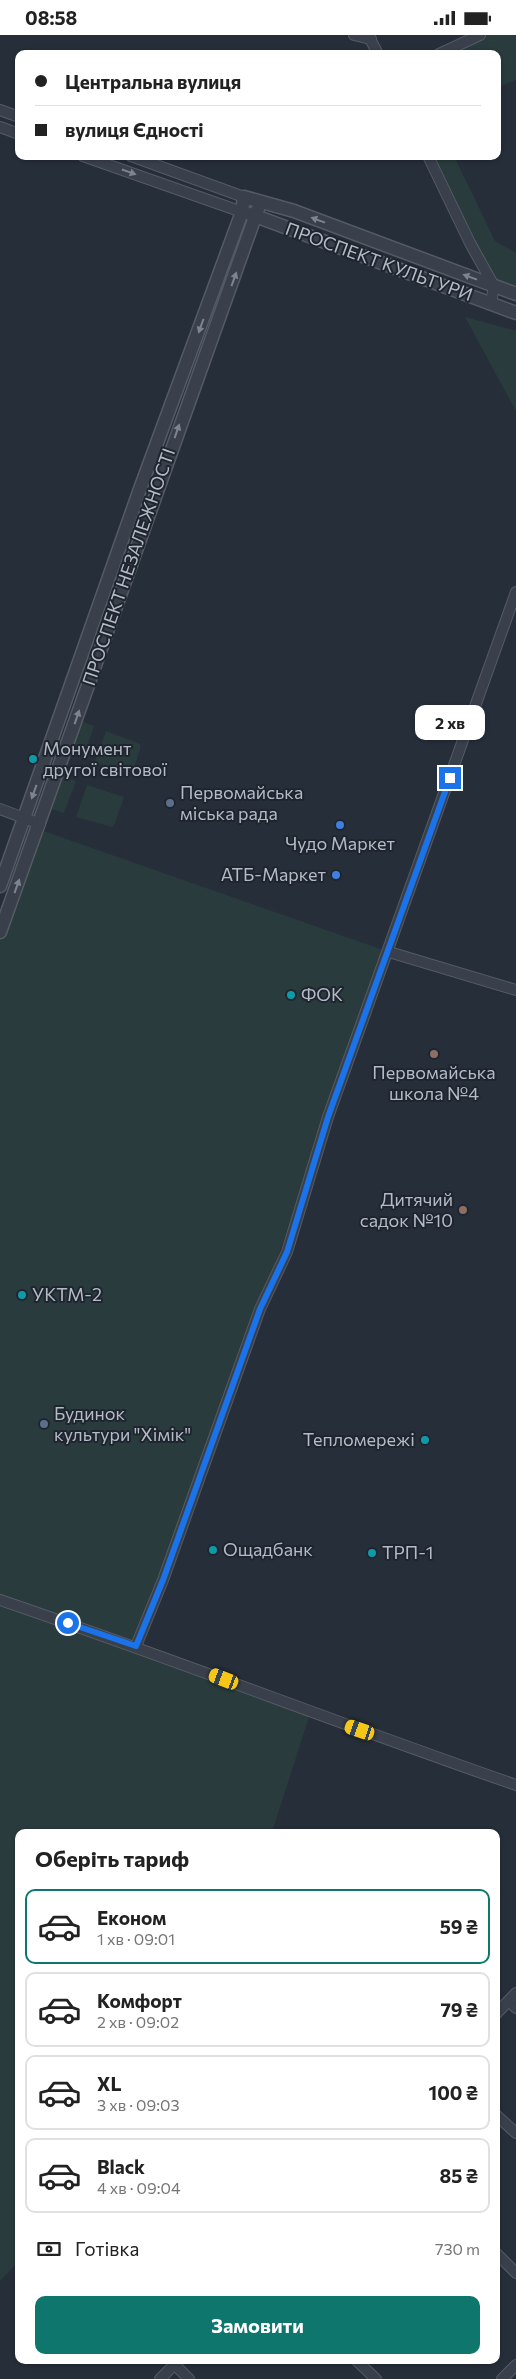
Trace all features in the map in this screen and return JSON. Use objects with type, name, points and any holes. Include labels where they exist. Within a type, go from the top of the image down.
[{"type":"street","points":[[354,35],[370,37],[376,50]]},
{"type":"street","points":[[448,50],[480,35]]},
{"type":"street","points":[[0,110],[15,116]]},
{"type":"street","points":[[0,127],[15,133]]},
{"type":"street","points":[[94,160],[242,212]]},
{"type":"street","points":[[142,160],[244,197]]},
{"type":"street","points":[[430,160],[470,243],[494,286],[490,303]]},
{"type":"street","points":[[199,198],[205,182]]},
{"type":"street","name":"ПРОСПЕКТ КУЛЬТУРИ","points":[[244,197],[294,211],[516,294]]},
{"type":"street","name":"ПРОСПЕКТ НЕЗАЛЕЖНОСТІ","points":[[0,886],[140,489],[171,410],[242,212],[244,197]]},
{"type":"street","name":"ПРОСПЕКТ НЕЗАЛЕЖНОСТІ","points":[[0,932],[184,414],[257,217],[260,203]]},
{"type":"street","name":"ПРОСПЕКТ КУЛЬТУРИ","points":[[242,212],[516,313]]},
{"type":"street","points":[[171,410],[184,414]]},
{"type":"street","points":[[136,1646],[163,1580],[260,1309],[287,1252],[328,1117],[516,592]]},
{"type":"street","points":[[0,809],[39,826]]},
{"type":"street","points":[[388,952],[516,990]]},
{"type":"street","points":[[0,1600],[136,1646],[312,1713],[516,1785]]},
{"type":"street","points":[[500,2012],[512,2004],[516,1993]]},
{"type":"street","points":[[500,2119],[516,2133]]},
{"type":"street","points":[[500,2257],[516,2273]]},
{"type":"street","points":[[160,2379],[175,2364]]},
{"type":"street","points":[[178,2364],[189,2379]]},
{"type":"street","points":[[360,2364],[376,2379]]},
{"type":"street","points":[[502,2379],[516,2365]]},
{"type":"shaded area","points":[[480,35],[516,35],[516,80],[501,86],[501,50],[448,50]]},
{"type":"shaded area","points":[[430,160],[456,160],[495,241],[516,253],[516,294],[494,286]]},
{"type":"shaded area","points":[[465,317],[516,331],[516,411]]},
{"type":"shaded area","points":[[75,719],[94,726],[83,758],[64,752]]},
{"type":"shaded area","points":[[106,731],[140,744],[132,775],[95,762]]},
{"type":"shaded area","points":[[57,775],[76,781],[64,813],[45,807]]},
{"type":"shaded area","points":[[87,785],[124,797],[112,827],[76,817]]},
{"type":"shaded area","points":[[38,829],[389,952],[136,1646],[310,1714],[273,1829],[15,1829],[15,2265],[0,2281],[0,935]]},
{"type":"place","name":"Монумент другої світової","points":[[33,759]]},
{"type":"place","name":"Первомайська мiська рада","points":[[170,803]]},
{"type":"place","name":"Чудо Маркет","points":[[340,825]]},
{"type":"place","name":"АТБ-Маркет","points":[[336,875]]},
{"type":"place","name":"ФОК","points":[[291,995]]},
{"type":"place","name":"Первомайська школа №4","points":[[434,1054]]},
{"type":"place","name":"Дитячий садок №10","points":[[463,1210]]},
{"type":"place","name":"УКТМ-2","points":[[22,1295]]},
{"type":"place","name":"Будинок культури \"Хімік\"","points":[[44,1424]]},
{"type":"place","name":"Тепломережі","points":[[425,1440]]},
{"type":"place","name":"Ощадбанк","points":[[213,1550]]},
{"type":"place","name":"ТРП-1","points":[[372,1553]]},
{"type":"route","points":[[68,1623],[136,1646],[163,1580],[260,1309],[287,1252],[328,1117],[450,778]]}]
